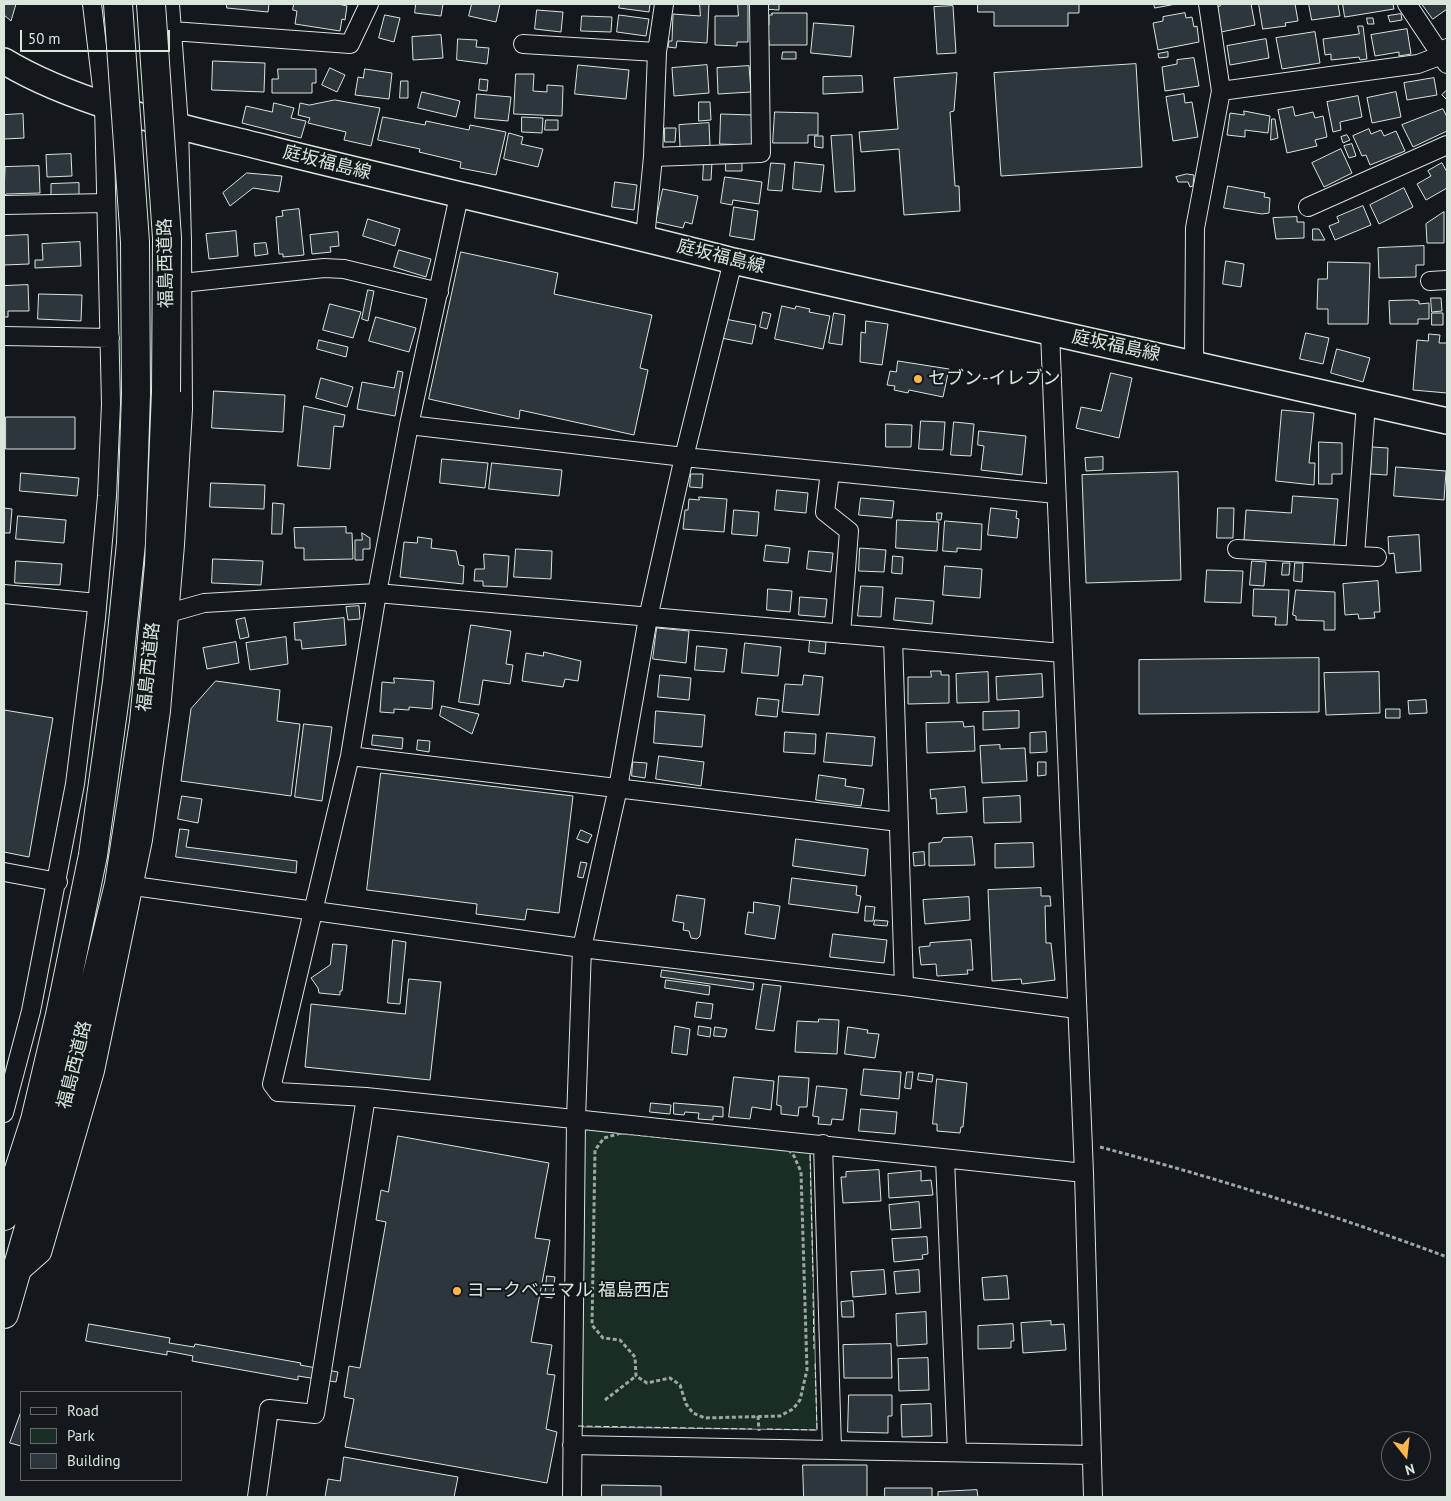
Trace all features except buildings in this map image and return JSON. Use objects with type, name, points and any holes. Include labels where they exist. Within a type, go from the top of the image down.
[{"type":"highway","name":"福島西道路","points":[[4,1216],[35,1120],[60,1015],[92,855],[117,682],[131,543],[136,394],[135,242],[118,4]]},
{"type":"highway","name":"福島西道路","points":[[4,1314],[70,1086],[119,884],[144,722],[159,565],[166,392],[167,238],[151,4]]},
{"type":"main road","name":"庭坂福島線","points":[[4,61],[23,73],[104,104],[179,126],[458,196],[645,238],[733,261],[1447,421]]},
{"type":"street","points":[[4,1113],[31,1012],[76,784],[97,603],[107,496],[111,404],[104,104],[92,4]]},
{"type":"street","points":[[16,1276],[42,1253],[95,1071],[143,840],[161,711],[183,409],[179,126],[170,4]]},
{"type":"street","points":[[172,31],[350,44],[369,4]]},
{"type":"street","points":[[645,238],[653,157],[658,52],[664,4]]},
{"type":"street","points":[[653,157],[761,153],[759,4]]},
{"type":"street","points":[[1194,363],[1195,228],[1221,91],[1208,4]]},
{"type":"street","points":[[1221,91],[1418,64],[1445,56],[1407,4]]},
{"type":"street","points":[[523,44],[658,52]]},
{"type":"street","points":[[1308,207],[1447,145]]},
{"type":"street","points":[[458,196],[439,292],[409,425],[377,593],[350,756],[272,1084],[278,1092],[366,1097],[1084,1173]]},
{"type":"street","points":[[4,205],[106,203]]},
{"type":"street","points":[[572,1497],[576,1120],[582,948],[618,788],[648,618],[684,457],[733,261]]},
{"type":"street","points":[[182,283],[324,268],[344,269],[439,292]]},
{"type":"street","points":[[1430,280],[1447,280]]},
{"type":"street","points":[[1050,332],[1083,1143],[1093,1497]]},
{"type":"street","points":[[4,336],[110,338]]},
{"type":"street","points":[[1355,555],[1366,403]]},
{"type":"street","points":[[409,425],[684,457],[1056,494]]},
{"type":"street","points":[[830,472],[825,512],[849,530],[841,634]]},
{"type":"street","points":[[1237,549],[1377,557]]},
{"type":"street","points":[[169,613],[204,603],[377,593],[1062,653]]},
{"type":"street","points":[[4,594],[97,603]]},
{"type":"street","points":[[893,638],[904,986]]},
{"type":"street","points":[[350,756],[900,822]]},
{"type":"street","points":[[4,872],[58,882]]},
{"type":"street","points":[[134,886],[582,948],[904,986],[1077,1009]]},
{"type":"street","points":[[257,1497],[269,1409],[315,1414],[366,1097]]},
{"type":"street","points":[[823,1144],[832,1449]]},
{"type":"street","points":[[945,1159],[958,1452]]},
{"type":"street","points":[[572,1445],[1092,1455]]},
{"type":"path","points":[[620,1133],[787,1148],[794,1156],[801,1172],[807,1370],[800,1400],[794,1410],[780,1416],[705,1418],[693,1414],[686,1404],[680,1385],[670,1378],[647,1383],[636,1376],[635,1357],[620,1340],[603,1338],[592,1325],[595,1150],[604,1138],[620,1133]]},
{"type":"path","points":[[1083,1143],[1156,1162],[1376,1230],[1447,1257]]},
{"type":"path","points":[[605,1400],[636,1376]]},
{"type":"green space","points":[[579,1123],[810,1144],[817,1430],[578,1427]]},
{"type":"fence","points":[[810,1155],[813,1277]]},
{"type":"fence","points":[[813,1293],[814,1349]]},
{"type":"fence","points":[[767,1429],[817,1430],[815,1362]]},
{"type":"fence","points":[[578,1426],[752,1429]]},
{"type":"place","name":"セブン-イレブン","points":[[918,379]]},
{"type":"place","name":"ヨークベニマル 福島西店","points":[[457,1291]]}]
